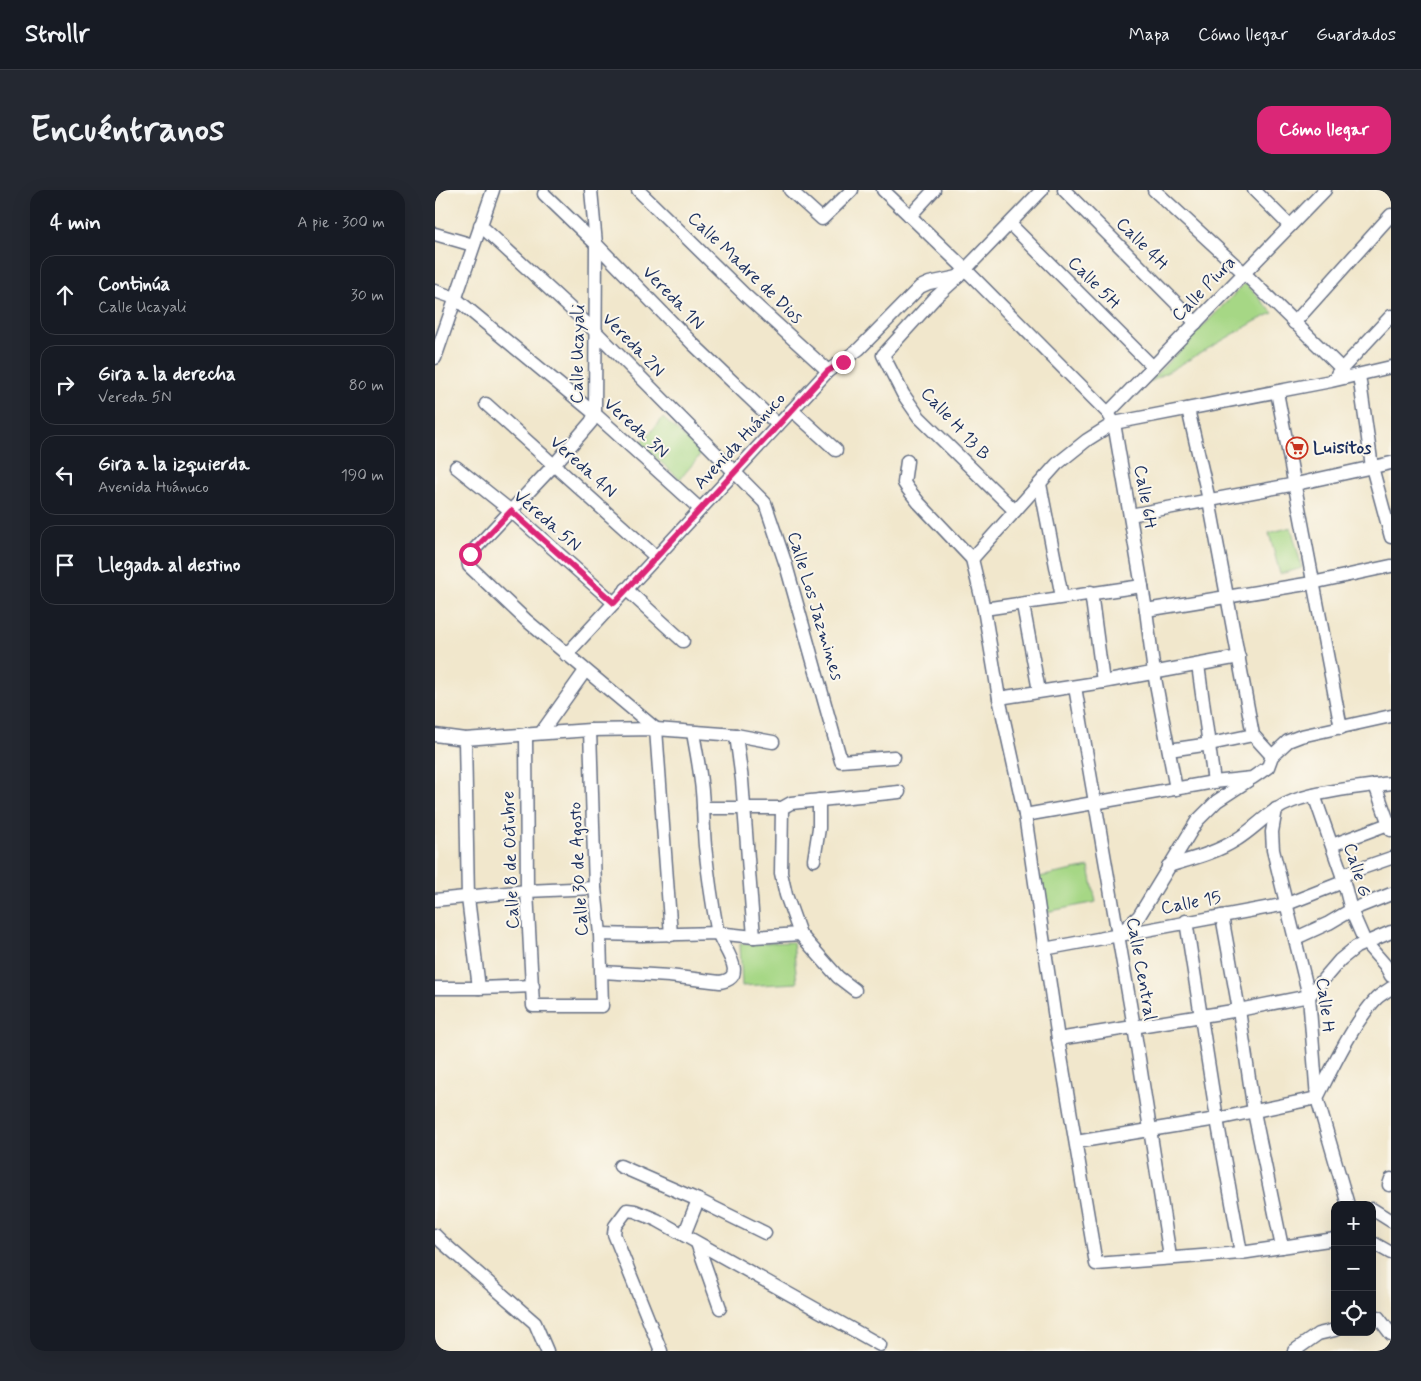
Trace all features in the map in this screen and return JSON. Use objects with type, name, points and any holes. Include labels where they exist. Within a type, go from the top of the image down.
[{"type":"street","points":[[435,358],[493,190]]},
{"type":"street","name":"Calle Ucayali","points":[[566,655],[525,620],[469,566],[468,560],[470,554],[554,465],[591,422],[595,414],[596,244],[591,190]]},
{"type":"street","name":"Calle Madre de Dios","points":[[638,190],[745,295],[828,371]]},
{"type":"street","points":[[790,190],[822,219],[852,190]]},
{"type":"street","points":[[883,190],[910,216],[962,273],[1111,418]]},
{"type":"street","points":[[910,216],[934,190]]},
{"type":"street","points":[[962,273],[1042,190]]},
{"type":"street","name":"Calle 4H","points":[[1064,190],[1196,323]]},
{"type":"street","points":[[1154,190],[1244,273],[1342,369]]},
{"type":"street","points":[[1254,190],[1290,226]]},
{"type":"street","name":"Calle Piura","points":[[1111,418],[1153,368],[1325,190]]},
{"type":"street","name":"Vereda 1N","points":[[544,194],[596,244],[693,344],[778,425]]},
{"type":"street","points":[[1294,323],[1391,215]]},
{"type":"street","name":"Calle 5H","points":[[1010,224],[1153,368]]},
{"type":"street","name":"Vereda 2N","points":[[480,225],[596,332],[735,472]]},
{"type":"street","points":[[435,234],[473,245]]},
{"type":"street","name":"Avenida Huánuco","points":[[566,655],[828,371],[859,349],[920,287],[962,273]]},
{"type":"street","name":"Calle H 13 B","points":[[962,273],[935,298],[884,352],[883,356],[903,394],[919,417],[1015,511]]},
{"type":"street","points":[[435,291],[455,298]]},
{"type":"street","name":"Vereda 3N","points":[[455,298],[595,414],[700,509]]},
{"type":"street","points":[[1331,381],[1391,316]]},
{"type":"street","points":[[972,559],[1057,464],[1111,418],[1189,409],[1391,367]]},
{"type":"street","points":[[1359,375],[1372,467],[1391,537]]},
{"type":"street","points":[[1277,392],[1341,728]]},
{"type":"street","name":"Vereda 4N","points":[[486,404],[656,557]]},
{"type":"street","points":[[1189,409],[1209,500],[1253,735],[1272,756]]},
{"type":"street","points":[[793,410],[836,450]]},
{"type":"street","name":"Calle 6H","points":[[1111,418],[1130,515],[1146,610],[1154,673],[1176,789]]},
{"type":"street","points":[[907,461],[904,483],[919,503],[972,559],[999,698],[1025,815],[1058,1039],[1096,1264],[1241,1253],[1331,1240]]},
{"type":"street","points":[[1130,515],[1391,464]]},
{"type":"street","name":"Vereda 5N","points":[[456,467],[511,511],[614,603]]},
{"type":"street","name":"Calle Los Jazmines","points":[[735,472],[765,503],[789,575],[841,761],[894,757]]},
{"type":"street","points":[[1041,484],[1062,597]]},
{"type":"street","points":[[1146,610],[1312,583],[1391,566]]},
{"type":"street","points":[[983,609],[1023,605],[1091,592],[1142,586]]},
{"type":"street","points":[[626,589],[683,641]]},
{"type":"street","points":[[1091,592],[1103,682]]},
{"type":"street","points":[[1023,605],[1039,692]]},
{"type":"street","points":[[566,655],[656,729],[671,935]]},
{"type":"street","points":[[999,698],[1075,687],[1239,657]]},
{"type":"street","points":[[1198,665],[1214,782]]},
{"type":"street","points":[[541,733],[585,671]]},
{"type":"street","name":"Calle Central","points":[[1075,687],[1134,1027],[1170,1257]]},
{"type":"street","points":[[1117,936],[1139,916],[1197,821],[1217,801],[1268,767],[1272,756],[1288,742],[1301,736],[1391,716]]},
{"type":"street","points":[[435,735],[465,739],[591,730],[656,729],[736,735],[773,742]]},
{"type":"street","name":"Calle 30 de Agosto","points":[[591,730],[595,888],[600,934],[602,1006]]},
{"type":"street","points":[[601,972],[669,976],[720,982],[727,981],[732,975],[734,968],[730,954],[717,933],[705,844],[701,783],[693,733]]},
{"type":"street","name":"Calle 8 de Octubre","points":[[526,734],[527,891],[533,1006],[602,1006]]},
{"type":"street","points":[[736,735],[755,936]]},
{"type":"street","points":[[1169,750],[1253,735]]},
{"type":"street","points":[[465,739],[468,898],[479,988]]},
{"type":"street","points":[[1025,815],[1214,782],[1252,778]]},
{"type":"street","points":[[1168,866],[1228,845],[1253,829],[1275,809],[1293,801],[1391,783]]},
{"type":"street","points":[[1332,846],[1390,825],[1375,785]]},
{"type":"street","points":[[703,808],[782,808],[791,803],[899,792]]},
{"type":"street","name":"Calle G","points":[[1313,796],[1332,846],[1351,910],[1365,942],[1385,965],[1391,976]]},
{"type":"street","points":[[814,860],[819,828],[819,800]]},
{"type":"street","points":[[782,808],[781,873],[786,896],[801,934],[838,978],[855,990]]},
{"type":"street","name":"Calle H","points":[[1275,809],[1272,832],[1273,850],[1309,996],[1317,1098],[1348,1201]]},
{"type":"street","name":"Calle 15","points":[[1044,949],[1287,904],[1391,858]]},
{"type":"street","points":[[435,900],[527,891],[595,888]]},
{"type":"street","points":[[1296,938],[1329,923],[1351,910],[1391,894]]},
{"type":"street","points":[[1222,916],[1239,1010],[1254,1112],[1282,1247]]},
{"type":"street","points":[[1186,922],[1217,1119],[1241,1253]]},
{"type":"street","points":[[1058,1039],[1239,1010],[1309,996],[1339,960],[1365,942],[1391,932]]},
{"type":"street","points":[[600,934],[671,935],[717,933],[755,936],[801,934]]},
{"type":"street","points":[[435,988],[533,986]]},
{"type":"street","points":[[1075,1142],[1217,1119],[1317,1098],[1339,1055],[1361,1019],[1376,999],[1391,988]]},
{"type":"street","points":[[620,1166],[698,1200],[765,1233]]},
{"type":"street","points":[[684,1235],[698,1200]]},
{"type":"street","points":[[661,1351],[615,1234],[615,1226],[627,1210],[635,1211],[657,1220],[880,1345]]},
{"type":"street","points":[[1376,1212],[1391,1221]]},
{"type":"street","points":[[435,1235],[535,1323],[547,1351]]},
{"type":"street","points":[[697,1242],[720,1308]]},
{"type":"street","points":[[1376,1245],[1391,1253]]},
{"type":"street","points":[[1376,1318],[1391,1314]]},
{"type":"street","points":[[1376,1319],[1391,1334]]},
{"type":"street","points":[[1294,1351],[1319,1334],[1331,1331]]},
{"type":"green space","points":[[1245,283],[1273,313],[1147,384]]},
{"type":"green space","points":[[663,418],[702,453],[680,479],[640,444]]},
{"type":"green space","points":[[1291,527],[1302,568],[1280,574],[1269,533]]},
{"type":"green space","points":[[1089,867],[1096,902],[1046,912],[1039,877]]},
{"type":"green space","points":[[793,942],[797,983],[742,986],[740,944]]},
{"type":"place","name":"Luisitos","points":[[1297,448]]},
{"type":"route","points":[[470,554],[511,511],[614,603],[828,371],[843,362]]}]
